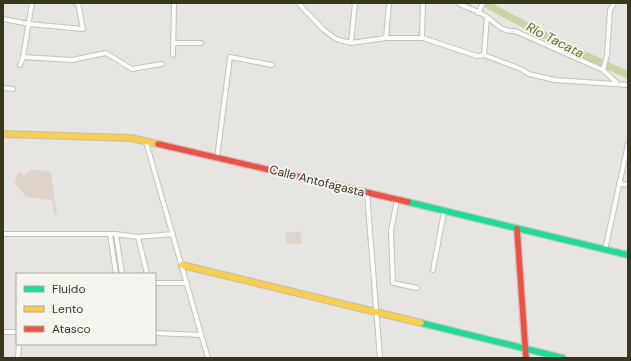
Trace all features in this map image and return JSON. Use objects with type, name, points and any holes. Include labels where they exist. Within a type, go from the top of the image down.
[{"type":"main road","name":"Calle Antofagasta","points":[[3,134],[131,138],[628,255]]},
{"type":"main road","points":[[517,229],[526,358]]},
{"type":"main road","points":[[182,265],[563,358]]},
{"type":"street","points":[[20,65],[23,57],[32,3]]},
{"type":"street","points":[[3,19],[29,24],[83,29],[78,3],[76,3]]},
{"type":"street","points":[[173,55],[174,3]]},
{"type":"street","points":[[298,3],[324,30],[336,39],[352,43],[386,38],[422,38],[477,56],[484,55],[521,69],[529,74],[555,80],[628,85]]},
{"type":"street","points":[[352,43],[355,3]]},
{"type":"street","points":[[386,38],[389,3]]},
{"type":"street","points":[[422,38],[423,3]]},
{"type":"street","points":[[458,3],[487,17],[497,26],[509,32],[515,31],[604,66],[619,84]]},
{"type":"street","points":[[604,66],[608,47],[610,10],[614,3]]},
{"type":"street","points":[[478,13],[482,4]]},
{"type":"street","points":[[484,55],[487,17]]},
{"type":"street","points":[[174,43],[201,43]]},
{"type":"street","points":[[23,57],[72,60],[106,54],[132,69],[162,64]]},
{"type":"street","points":[[217,158],[230,57],[272,65]]},
{"type":"street","points":[[3,88],[13,90]]},
{"type":"street","points":[[146,142],[208,358]]},
{"type":"street","points":[[605,250],[628,144]]},
{"type":"street","points":[[619,183],[628,185]]},
{"type":"street","points":[[367,193],[378,313],[380,358]]},
{"type":"street","points":[[397,200],[391,231],[393,283],[417,288]]},
{"type":"street","points":[[433,270],[444,212]]},
{"type":"street","points":[[3,234],[116,234],[138,236],[173,234]]},
{"type":"street","points":[[110,234],[116,273]]},
{"type":"street","points":[[116,234],[122,273]]},
{"type":"street","points":[[138,236],[146,273]]},
{"type":"street","points":[[156,283],[187,283]]},
{"type":"street","points":[[3,332],[16,332]]},
{"type":"street","points":[[156,333],[201,335]]},
{"type":"street","points":[[18,358],[19,345]]},
{"type":"shaded area","points":[[31,169],[51,172],[57,215],[54,215],[52,200],[26,197],[14,182],[19,171],[25,175]]},
{"type":"shaded area","points":[[300,231],[302,243],[287,245],[285,233]]},
{"type":"waterway","name":"Río Tacata","points":[[484,3],[565,46],[628,75]]},
{"type":"traffic: fast","points":[[408,202],[628,255]]},
{"type":"traffic: fast","points":[[421,323],[563,358]]},
{"type":"traffic: slow","points":[[3,134],[131,138],[158,144]]},
{"type":"traffic: slow","points":[[182,265],[421,323]]},
{"type":"traffic: jam","points":[[158,144],[408,202]]},
{"type":"traffic: jam","points":[[517,229],[526,358]]}]
